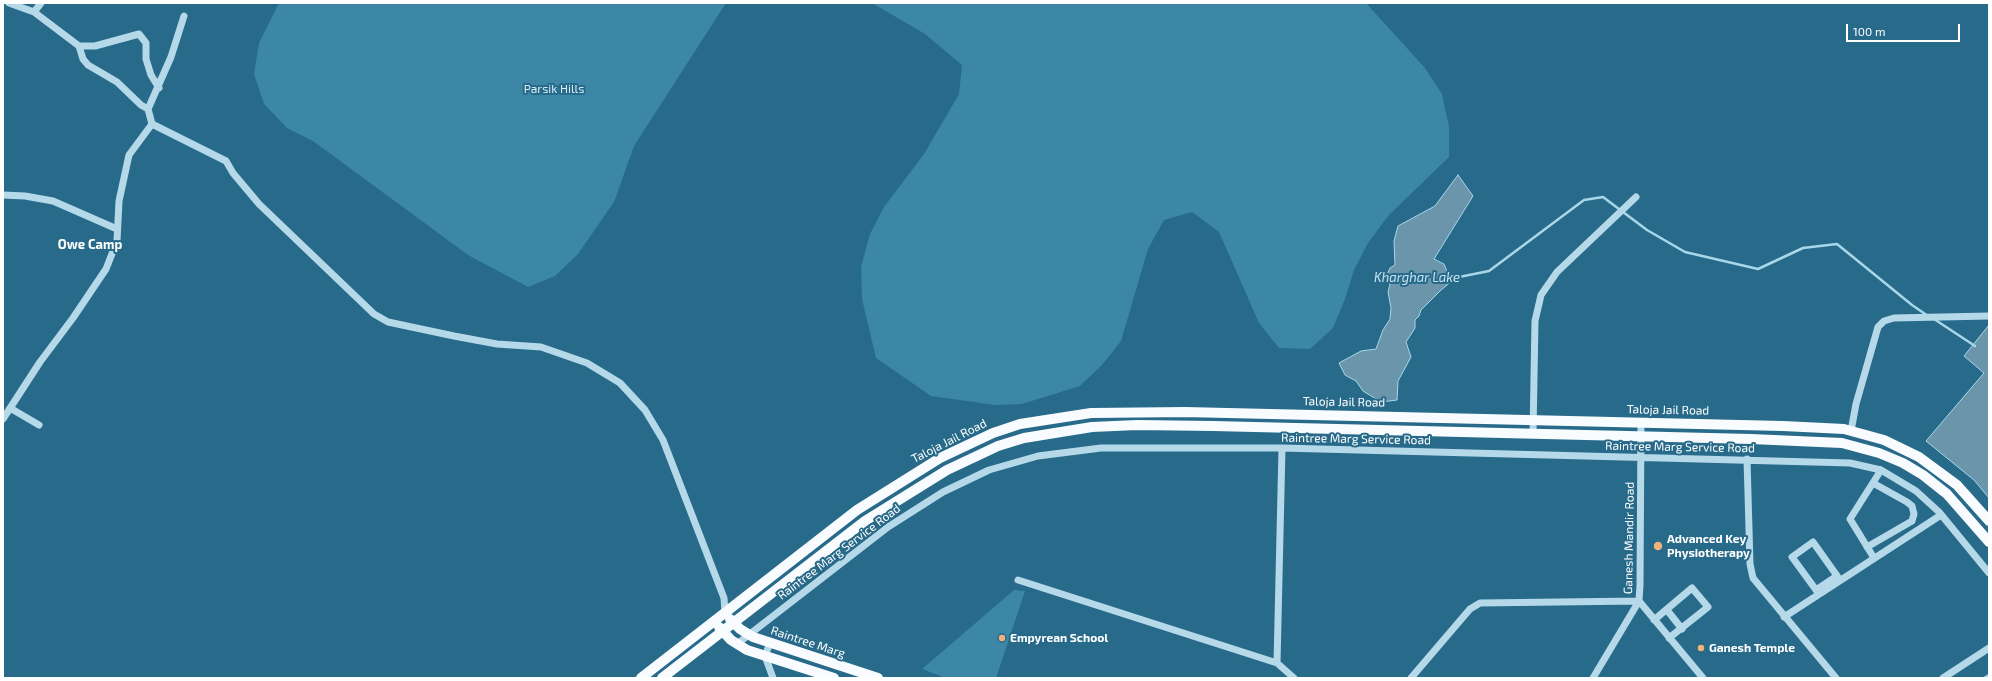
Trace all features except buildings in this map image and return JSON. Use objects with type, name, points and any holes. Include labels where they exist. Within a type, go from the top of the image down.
[{"type":"main road","name":"Taloja Jail Road","points":[[725,613],[827,533],[878,496],[946,454],[993,433],[1020,424],[1091,413],[1137,411],[1822,427],[1851,431],[1884,440],[1922,458],[1957,485],[1989,521]]},
{"type":"main road","name":"Taloja Jail Road","points":[[734,623],[835,544],[886,507],[953,466],[998,446],[1024,438],[1092,427],[1138,425],[1822,441],[1867,448],[1903,463],[1936,485],[1959,507],[1989,542]]},
{"type":"main road","points":[[641,678],[725,613]]},
{"type":"main road","name":"Raintree Marg","points":[[725,613],[734,623],[749,635],[878,678]]},
{"type":"main road","points":[[714,621],[723,632],[737,644],[765,656],[834,678]]},
{"type":"main road","points":[[662,678],[734,623]]},
{"type":"street","points":[[9,3],[34,12],[80,48],[83,59],[88,65],[117,82],[141,105],[148,108]]},
{"type":"street","points":[[34,12],[41,3]]},
{"type":"street","points":[[184,16],[177,33],[176,44],[159,88],[148,108],[152,124],[226,161],[233,173],[259,204],[374,314],[388,322],[497,344],[541,347],[587,363],[620,383],[645,410],[662,440],[724,598],[725,613]]},
{"type":"street","points":[[80,48],[94,46],[139,34],[146,42],[146,59],[151,75],[159,88]]},
{"type":"street","points":[[3,419],[40,362],[73,318],[106,269],[117,241],[119,201],[129,155],[152,124]]},
{"type":"street","points":[[3,195],[25,196],[52,201],[117,229]]},
{"type":"street","points":[[1533,434],[1535,321],[1541,295],[1557,272],[1636,197]]},
{"type":"street","points":[[1851,431],[1856,404],[1878,327],[1884,321],[1894,318],[1989,316]]},
{"type":"street","points":[[10,408],[39,426]]},
{"type":"street","name":"Ganesh Mandir Road","points":[[1641,422],[1639,602],[1703,678]]},
{"type":"street","name":"Raintree Marg Service Road","points":[[737,644],[888,527],[943,492],[989,470],[1038,456],[1101,448],[1282,448],[1747,459],[1850,463],[1881,470],[1916,491],[1941,515],[1989,573]]},
{"type":"street","points":[[1277,662],[1282,448]]},
{"type":"street","points":[[1747,459],[1751,572],[1756,583],[1836,678]]},
{"type":"street","points":[[1874,558],[1850,519],[1881,470]]},
{"type":"street","points":[[1867,546],[1912,521],[1914,514],[1912,506],[1873,483]]},
{"type":"street","points":[[1784,617],[1817,592],[1941,515]]},
{"type":"street","points":[[1817,592],[1792,557],[1814,542],[1839,578]]},
{"type":"street","points":[[1018,580],[1277,662],[1294,678]]},
{"type":"street","points":[[1654,620],[1692,588],[1708,607],[1669,638]]},
{"type":"street","points":[[1411,678],[1470,609],[1480,604],[1639,602]]},
{"type":"street","points":[[1593,678],[1639,602]]},
{"type":"street","points":[[1666,610],[1682,629]]},
{"type":"street","points":[[770,643],[765,656],[773,678]]},
{"type":"street","points":[[1943,678],[1989,648]]},
{"type":"green space","name":"Parsik Hills","points":[[279,3],[726,3],[634,146],[614,202],[578,254],[555,276],[528,287],[468,255],[313,141],[287,128],[264,104],[254,74],[259,43]]},
{"type":"green space","points":[[872,3],[1366,3],[1425,68],[1442,94],[1449,127],[1449,157],[1388,216],[1368,243],[1354,270],[1345,299],[1333,328],[1310,349],[1279,348],[1259,323],[1219,232],[1192,212],[1164,220],[1148,249],[1121,341],[1102,365],[1080,386],[1022,404],[995,405],[931,396],[876,358],[862,299],[861,267],[870,234],[884,207],[924,154],[959,94],[962,65],[925,34]]},
{"type":"green space","points":[[1014,590],[1025,591],[996,678],[946,678],[922,669]]},
{"type":"water","name":"Kharghar Lake","points":[[1458,175],[1473,196],[1434,259],[1444,264],[1448,274],[1462,276],[1454,279],[1421,310],[1419,316],[1415,320],[1415,328],[1406,342],[1411,357],[1398,381],[1397,400],[1381,402],[1363,391],[1356,381],[1345,375],[1339,363],[1361,351],[1376,349],[1383,330],[1390,319],[1391,308],[1388,292],[1390,284],[1385,279],[1390,268],[1395,265],[1394,241],[1398,226],[1435,206]]},
{"type":"water","points":[[1989,325],[1989,498],[1974,480],[1926,441],[1984,373],[1964,356]]},
{"type":"waterway","points":[[1459,277],[1489,271],[1584,200],[1603,197],[1647,230],[1685,252],[1758,269],[1803,248],[1837,244],[1912,305],[1928,316]]},
{"type":"waterway","points":[[1934,319],[1975,346]]},
{"type":"waterway","points":[[1984,678],[1989,675]]},
{"type":"place","name":"Advanced Key Physiotherapy","points":[[1658,546]]},
{"type":"place","name":"Empyrean School","points":[[1002,638]]},
{"type":"place","name":"Ganesh Temple","points":[[1701,648]]},
{"type":"district","name":"Owe Camp","points":[[90,245]]}]
